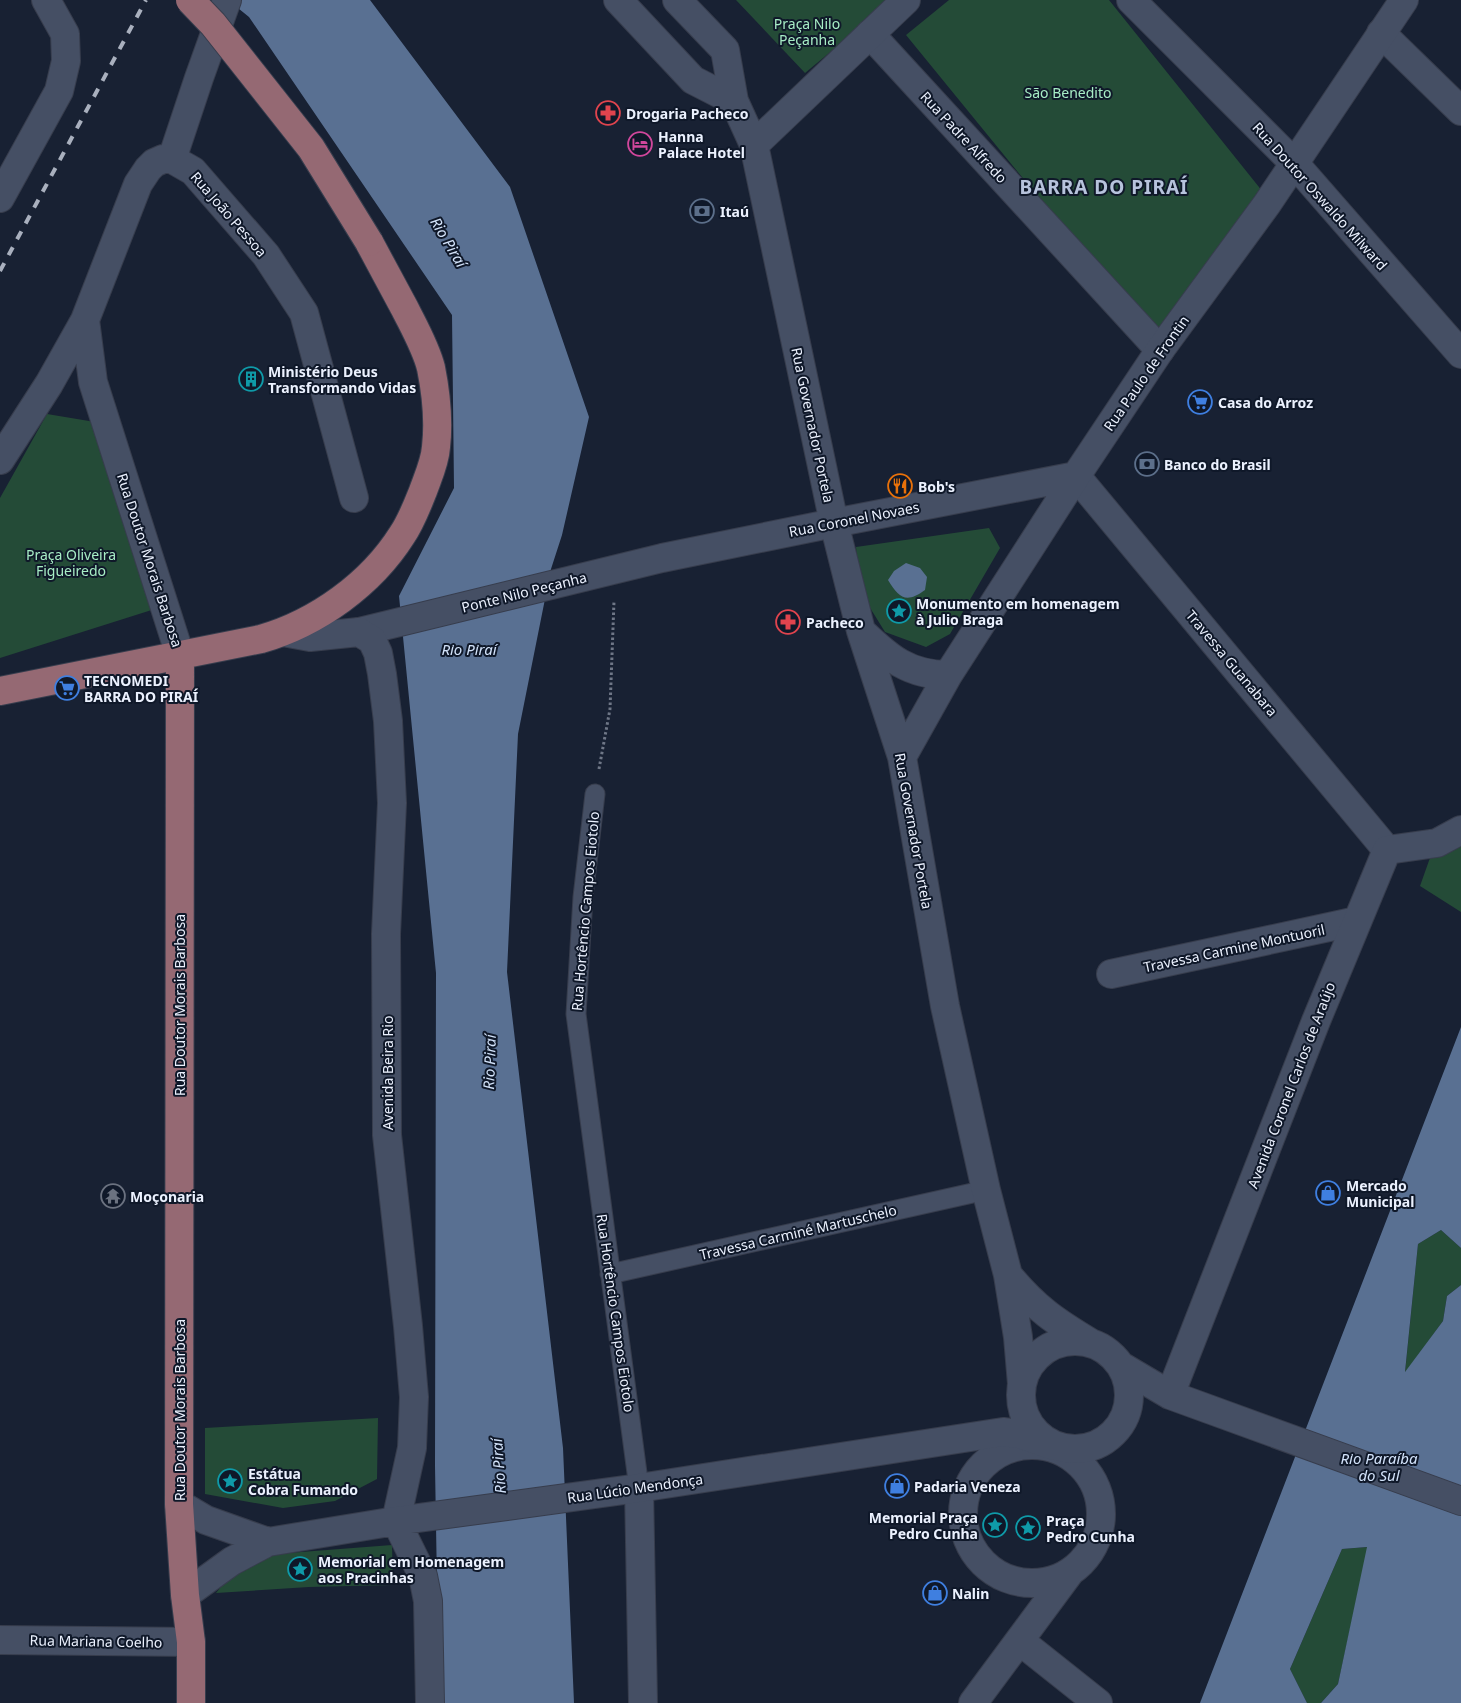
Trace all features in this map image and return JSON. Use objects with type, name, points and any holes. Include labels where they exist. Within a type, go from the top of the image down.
[{"type":"main road","points":[[0,691],[261,639],[283,632],[348,594],[388,555],[403,534],[417,506],[436,448],[436,396],[430,366],[416,330],[369,242],[311,148],[214,24],[190,0]]},
{"type":"main road","name":"Rua Doutor Morais Barbosa","points":[[180,655],[178,1504],[185,1595],[191,1642],[191,1703]]},
{"type":"street","points":[[0,198],[58,91],[66,61],[65,34],[46,0]]},
{"type":"street","points":[[0,460],[49,384],[85,320],[138,184],[154,163],[163,159],[172,159],[198,78],[227,0]]},
{"type":"street","points":[[618,0],[693,80],[734,101]]},
{"type":"street","name":"Rua Governador Portela","points":[[677,0],[724,50],[734,101],[754,145],[834,523],[861,631],[902,757],[945,1006],[986,1190],[1008,1275],[1018,1337],[1021,1393]]},
{"type":"street","points":[[754,145],[906,0]]},
{"type":"street","name":"Rua Doutor Oswaldo Milward","points":[[1131,0],[1295,164],[1461,354]]},
{"type":"street","name":"Rua Paulo de Frontin","points":[[902,757],[948,675],[1076,476],[1160,350],[1295,164],[1404,0]]},
{"type":"street","points":[[1381,33],[1461,111]]},
{"type":"street","name":"Rua Padre Alfredo","points":[[870,34],[1160,350]]},
{"type":"street","name":"Rua João Pessoa","points":[[172,159],[193,171],[266,255],[304,313],[354,498]]},
{"type":"street","name":"Rua Doutor Morais Barbosa","points":[[85,320],[93,382],[180,655]]},
{"type":"street","points":[[49,384],[93,382]]},
{"type":"street","name":"Rua Coronel Novaes","points":[[662,558],[1076,476]]},
{"type":"street","name":"Travessa Guanabara","points":[[1076,476],[1388,850]]},
{"type":"street","name":"Ponte Nilo Peçanha","points":[[358,632],[662,558]]},
{"type":"street","points":[[861,631],[880,650],[898,664],[920,673],[948,675]]},
{"type":"street","points":[[283,632],[310,637],[358,632]]},
{"type":"street","name":"Avenida Beira Rio","points":[[358,632],[372,640],[378,653],[388,721],[392,794],[386,934],[387,1135],[414,1397],[412,1448],[404,1520]]},
{"type":"street","points":[[1388,850],[1437,843],[1461,830]]},
{"type":"street","name":"Avenida Coronel Carlos de Araújo","points":[[1170,1395],[1312,1030],[1388,850]]},
{"type":"street","name":"Travessa Carmine Montuoril","points":[[1111,974],[1357,920]]},
{"type":"street","name":"Rua Governador Portela","points":[[1008,1275],[1024,1295],[1038,1308],[1092,1344]]},
{"type":"street","points":[[1003,1432],[1016,1417],[1028,1367],[1040,1354],[1056,1344],[1074,1341],[1092,1344],[1109,1353],[1121,1366],[1170,1395],[1461,1501]]},
{"type":"street","points":[[1070,1572],[1050,1581],[1027,1583],[1005,1578],[987,1567],[973,1551],[964,1531],[962,1510],[966,1490],[977,1471],[987,1461],[1010,1447],[1031,1444],[1070,1449],[1088,1448],[1103,1442],[1117,1431],[1126,1416],[1130,1399],[1128,1382],[1121,1366]]},
{"type":"street","points":[[973,1703],[1070,1572],[1087,1557],[1098,1538],[1102,1516],[1099,1493],[1088,1473],[1073,1457],[1038,1434],[1026,1420],[1021,1393]]},
{"type":"street","points":[[1126,1416],[1156,1397],[1170,1395]]},
{"type":"street","name":"Rua Lúcio Mendonça","points":[[268,1542],[404,1520],[627,1489],[1003,1432],[1019,1434],[1054,1446]]},
{"type":"street","points":[[627,1489],[643,1703]]},
{"type":"street","points":[[178,1504],[206,1520],[268,1542]]},
{"type":"street","points":[[404,1520],[423,1576],[428,1601],[430,1703]]},
{"type":"street","points":[[185,1595],[232,1561],[268,1542]]},
{"type":"street","name":"Rua Mariana Coelho","points":[[0,1640],[191,1642]]},
{"type":"street","points":[[1020,1641],[1098,1703]]},
{"type":"lane","name":"Rua Hortêncio Campos Eiotolo","points":[[595,794],[583,897],[576,1014],[610,1274],[627,1489]]},
{"type":"lane","name":"Travessa Carminé Martuschelo","points":[[610,1274],[986,1190]]},
{"type":"path","name":"Rua Hortêncio Campos Eiotolo","points":[[595,794],[610,709],[614,597]]},
{"type":"green space","name":"Praça Nilo Peçanha","points":[[736,0],[893,0],[805,73]]},
{"type":"green space","name":"São Benedito","points":[[949,0],[1109,0],[1267,197],[1159,345],[906,35]]},
{"type":"green space","name":"Praça Oliveira Figueiredo","points":[[47,414],[101,423],[158,608],[0,658],[0,498]]},
{"type":"green space","points":[[989,528],[1000,548],[950,634],[926,647],[885,632],[859,590],[856,547]]},
{"type":"green space","points":[[1461,842],[1461,912],[1420,886],[1431,855]]},
{"type":"green space","points":[[1441,1230],[1461,1248],[1461,1285],[1447,1296],[1443,1321],[1405,1373],[1418,1244]]},
{"type":"green space","points":[[378,1418],[377,1479],[335,1501],[283,1508],[205,1494],[205,1428]]},
{"type":"green space","points":[[392,1545],[393,1585],[309,1587],[216,1593],[232,1573],[275,1554]]},
{"type":"green space","points":[[1368,1547],[1338,1684],[1321,1703],[1307,1703],[1290,1669],[1342,1549]]},
{"type":"water","name":"Rio Piraí","points":[[228,0],[370,0],[510,187],[589,417],[562,535],[551,569],[518,734],[507,972],[563,1448],[574,1703],[439,1703],[435,1466],[436,973],[399,596],[454,488],[452,315],[249,17]]},
{"type":"water","points":[[906,563],[920,568],[927,577],[925,590],[908,598],[900,595],[888,580],[894,571]]},
{"type":"water","name":"Rio Paraíba do Sul","points":[[1461,1027],[1461,1248],[1441,1230],[1418,1244],[1405,1372],[1443,1321],[1447,1296],[1461,1285],[1461,1703],[1321,1703],[1338,1684],[1367,1547],[1342,1549],[1290,1669],[1307,1703],[1200,1703]]},
{"type":"railway","points":[[0,271],[146,0]]},
{"type":"place","name":"Drogaria Pacheco","points":[[608,113]]},
{"type":"place","name":"Hanna Palace Hotel","points":[[640,144]]},
{"type":"place","name":"Itaú","points":[[702,211]]},
{"type":"place","name":"Ministério Deus Transformando Vidas","points":[[251,379]]},
{"type":"place","name":"Casa do Arroz","points":[[1200,402]]},
{"type":"place","name":"Banco do Brasil","points":[[1147,464]]},
{"type":"place","name":"Bob's","points":[[900,486]]},
{"type":"place","name":"Monumento em homenagem à Julio Braga","points":[[899,611]]},
{"type":"place","name":"Pacheco","points":[[788,622]]},
{"type":"place","name":"TECNOMEDI BARRA DO PIRAÍ","points":[[67,688]]},
{"type":"place","name":"Mercado Municipal","points":[[1328,1193]]},
{"type":"place","name":"Moçonaria","points":[[113,1196]]},
{"type":"place","name":"Estátua Cobra Fumando","points":[[230,1481]]},
{"type":"place","name":"Padaria Veneza","points":[[897,1486]]},
{"type":"place","name":"Memorial Praça Pedro Cunha","points":[[995,1525]]},
{"type":"place","name":"Praça Pedro Cunha","points":[[1028,1528]]},
{"type":"place","name":"Memorial em Homenagem aos Pracinhas","points":[[300,1569]]},
{"type":"place","name":"Nalin","points":[[935,1593]]},
{"type":"district","name":"BARRA DO PIRAÍ","points":[[1104,187]]}]
